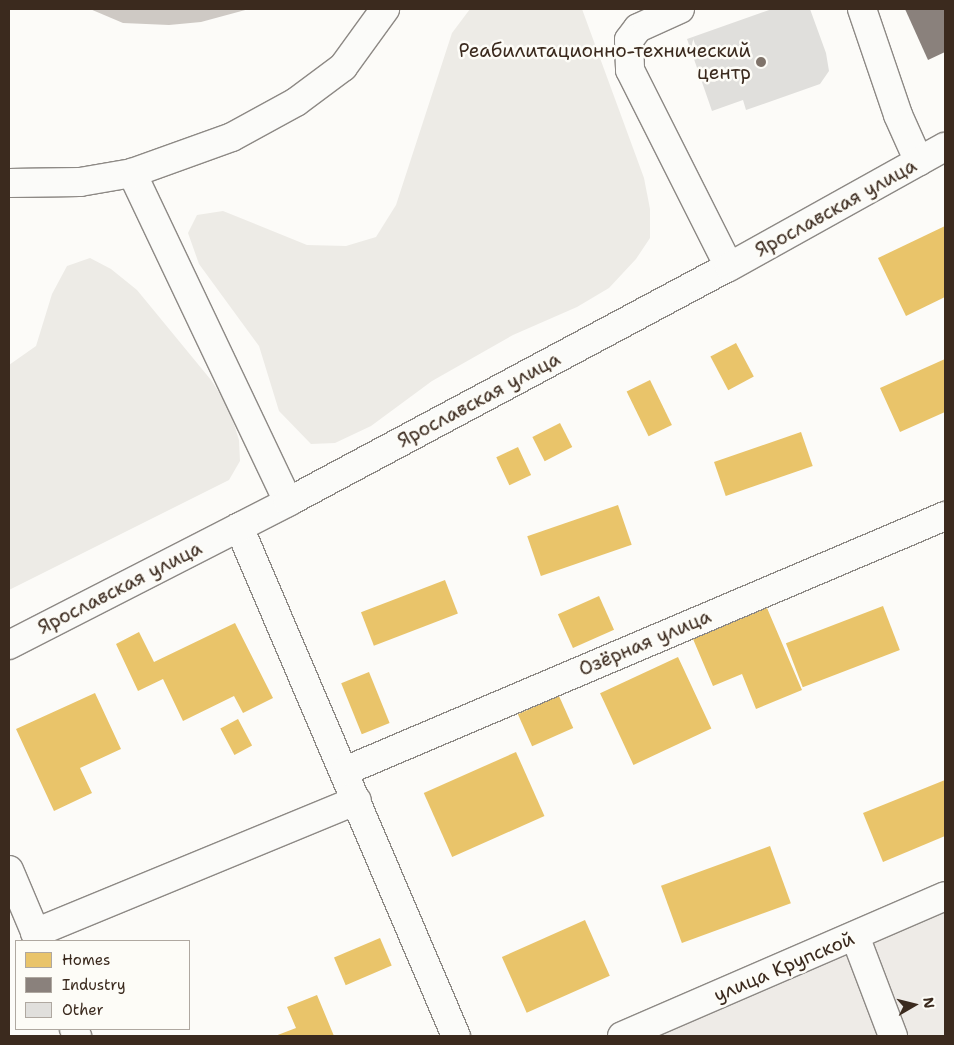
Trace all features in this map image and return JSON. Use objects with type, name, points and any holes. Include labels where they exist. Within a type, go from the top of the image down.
[{"type":"street","points":[[9,183],[80,182],[132,173],[232,137],[296,102],[343,67],[385,9]]},
{"type":"street","points":[[680,9],[638,28],[629,40],[630,70],[729,267]]},
{"type":"street","points":[[862,9],[898,115],[919,162]]},
{"type":"street","name":"Ярославская улица","points":[[9,645],[288,502],[729,267],[945,147]]},
{"type":"street","points":[[132,173],[288,502]]},
{"type":"street","name":"Озёрная улица","points":[[345,771],[945,516]]},
{"type":"street","points":[[239,527],[345,771],[456,1036]]},
{"type":"street","points":[[9,870],[37,937],[357,800]]},
{"type":"street","name":"улица Крупской","points":[[622,1036],[945,896]]},
{"type":"street","points":[[855,936],[893,1036]]},
{"type":"shaded area","points":[[90,9],[249,9],[201,22],[169,25],[123,23]]},
{"type":"shaded area","points":[[470,9],[582,9],[644,178],[650,209],[650,238],[636,259],[609,288],[577,307],[513,335],[432,381],[371,426],[335,443],[311,444],[279,411],[259,346],[199,264],[188,233],[197,215],[223,211],[307,245],[346,246],[376,237],[396,205],[452,33]]},
{"type":"shaded area","points":[[90,258],[111,269],[137,290],[211,380],[229,408],[239,440],[240,461],[229,480],[9,590],[9,365],[36,346],[52,294],[67,266]]},
{"type":"shaded area","points":[[945,894],[945,1036],[620,1036]]},
{"type":"building: Homes","points":[[945,226],[945,297],[906,316],[878,258]]},
{"type":"building: Homes","points":[[736,343],[754,377],[728,390],[710,357]]},
{"type":"building: Homes","points":[[945,359],[945,412],[900,432],[880,388]]},
{"type":"building: Homes","points":[[650,380],[672,425],[649,436],[627,391]]},
{"type":"building: Homes","points":[[560,423],[572,447],[545,461],[532,437]]},
{"type":"building: Homes","points":[[801,432],[813,466],[726,496],[714,462]]},
{"type":"building: Homes","points":[[518,447],[531,475],[509,485],[496,457]]},
{"type":"building: Homes","points":[[618,505],[632,545],[541,576],[527,536]]},
{"type":"building: Homes","points":[[445,580],[458,614],[374,646],[361,612]]},
{"type":"building: Homes","points":[[599,596],[614,630],[573,648],[558,614]]},
{"type":"building: Homes","points":[[883,606],[900,650],[803,687],[786,643]]},
{"type":"building: Homes","points":[[767,608],[802,690],[756,709],[742,674],[713,686],[693,639]]},
{"type":"building: Homes","points":[[235,623],[273,698],[243,713],[234,696],[183,721],[163,679],[138,691],[116,644],[139,632],[154,662]]},
{"type":"building: Homes","points":[[678,657],[711,729],[633,765],[600,693]]},
{"type":"building: Homes","points":[[369,672],[390,723],[362,734],[341,683]]},
{"type":"building: Homes","points":[[95,693],[121,749],[80,768],[92,793],[54,811],[16,729]]},
{"type":"building: Homes","points":[[559,696],[573,728],[532,746],[518,714]]},
{"type":"building: Homes","points":[[238,719],[252,745],[234,755],[220,728]]},
{"type":"building: Homes","points":[[516,752],[544,816],[452,857],[424,793]]},
{"type":"building: Homes","points":[[945,780],[945,836],[883,862],[863,813]]},
{"type":"building: Homes","points":[[770,846],[791,903],[682,943],[661,886]]},
{"type":"building: Homes","points":[[585,920],[610,976],[527,1013],[502,957]]},
{"type":"building: Homes","points":[[380,938],[392,966],[346,985],[334,958]]},
{"type":"building: Homes","points":[[317,995],[334,1036],[275,1036],[296,1028],[287,1007]]},
{"type":"building: Industry","points":[[905,9],[945,9],[945,52],[928,60]]},
{"type":"building: Other","name":"Реабилитационно-технический центр","points":[[772,9],[810,9],[826,53],[829,71],[820,84],[746,110],[743,100],[712,111],[687,39]]},
{"type":"place","name":"Реабилитационно-технический центр","points":[[761,62]]}]
